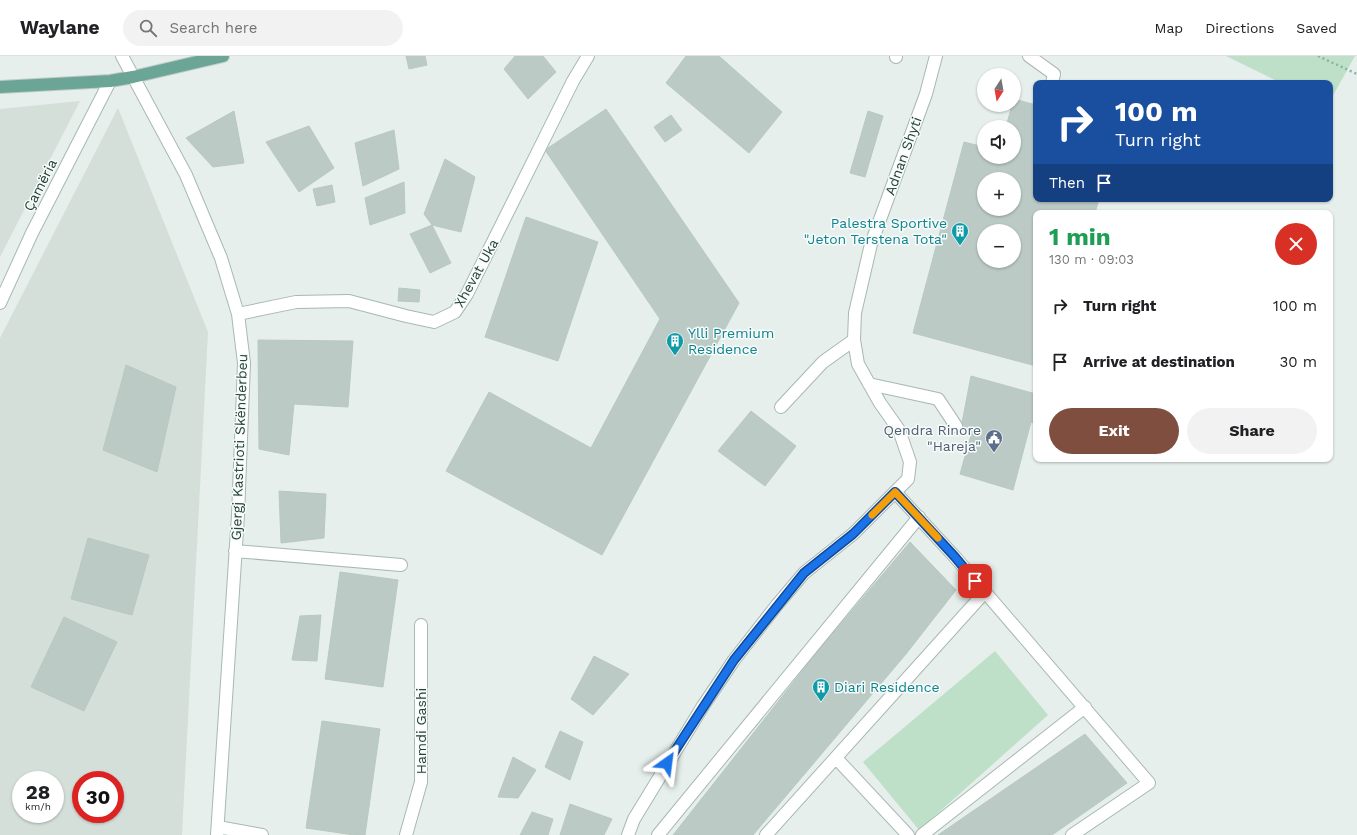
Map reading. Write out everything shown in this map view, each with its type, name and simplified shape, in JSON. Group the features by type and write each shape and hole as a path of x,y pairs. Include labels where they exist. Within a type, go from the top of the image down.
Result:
{"main road":[{"path":"0,87 110,82 223,56"}],"street":[{"name":"Gjergj Kastrioti Skënderbeu","path":"122,56 186,175 221,258 238,314 244,363 235,551 217,831"},
{"name":"Xhevat Uka","path":"238,314 296,302 349,301 434,322 455,312 467,294 570,88 588,56"},
{"name":"Adnan Shyti","path":"628,835 634,820 675,751 734,660 804,573 853,534 908,479 910,462 899,430 880,403 858,364 854,340 855,313 871,244 921,108 936,56"},
{"path":"1029,56 1054,74 1053,80"},
{"name":"Çamëria","path":"0,303 32,233 110,82"},
{"path":"781,407 823,362 854,340"},
{"path":"869,384 938,399 956,426"},
{"path":"895,492 955,557 1149,783 1072,835"},
{"path":"658,835 919,517"},
{"name":"Gjergj Kastrioti Skënderbeu","path":"235,551 401,565"},
{"path":"766,835 985,592"},
{"name":"Hamdi Gashi","path":"406,835 421,782 421,626"},
{"path":"922,835 1085,707"},
{"path":"836,758 908,835"},
{"path":"217,831 262,835"}],"path":[{"path":"1318,56 1357,74"}],"shaded area":[{"path":"80,101 0,257 0,109"},
{"path":"118,108 208,332 182,835 0,835 0,338"}],"green space":[{"path":"1226,56 1355,56 1333,96 1333,80 1275,80"},
{"path":"995,651 1048,715 919,830 863,762"}],"building":[{"path":"406,56 425,56 427,65 409,69"},
{"path":"515,56 543,56 556,72 528,99 504,69"},
{"path":"686,56 719,56 782,112 749,153 666,83"},
{"name":"Palestra Sportive \"Jeton Terstena Tota\"","path":"1021,101 1033,104 1033,202 1098,202 1096,210 1033,210 1033,365 913,333 964,142 977,145 977,164 1021,164 1021,120 1008,120 1010,112 1021,112"},
{"name":"Ylli Premium Residence","path":"606,109 739,303 602,555 446,471 489,392 591,448 660,319 545,150"},
{"path":"234,111 244,163 213,167 186,138"},
{"path":"868,111 883,116 865,177 850,173"},
{"path":"671,115 682,130 665,142 654,127"},
{"path":"309,126 334,168 299,192 266,142"},
{"path":"394,130 399,169 363,186 355,143"},
{"path":"445,159 475,177 461,232 432,225 424,214"},
{"path":"404,182 405,213 370,225 365,198"},
{"path":"332,185 335,202 317,206 313,189"},
{"path":"526,217 598,242 558,361 485,337"},
{"path":"432,225 451,263 430,273 410,234"},
{"path":"399,288 420,290 419,302 398,301"},
{"path":"258,340 353,341 348,407 294,404 289,455 259,449"},
{"path":"126,365 176,387 157,472 103,450"},
{"name":"Qendra Rinore \"Hareja\"","path":"971,376 1033,393 1033,423 1031,422 1013,490 960,474 972,432 961,428"},
{"path":"751,411 796,446 765,486 718,451"},
{"path":"279,491 326,494 324,538 281,543"},
{"path":"88,538 149,555 132,615 71,599"},
{"name":"Diari Residence","path":"910,542 956,590 906,654 753,835 673,835 818,651"},
{"path":"340,572 398,580 383,687 325,679"},
{"path":"321,615 317,661 292,660 300,616"},
{"path":"64,617 117,642 84,711 31,687"},
{"path":"594,656 629,674 593,715 571,699"},
{"path":"322,721 380,729 365,835 354,835 306,828"},
{"path":"560,731 583,742 570,780 545,767"},
{"path":"1085,734 1127,783 1052,835 938,835"},
{"path":"513,757 536,770 518,798 498,797"},
{"path":"570,804 612,819 604,835 560,835"},
{"path":"532,812 553,819 548,835 520,835"}],"slow traffic":[{"path":"872,515 895,492 938,538"}],"place":[{"name":"Palestra Sportive \"Jeton Terstena Tota\"","path":"960,246"},
{"name":"Ylli Premium Residence","path":"675,356"},
{"name":"Qendra Rinore \"Hareja\"","path":"994,453"},
{"name":"Diari Residence","path":"821,702"}],"route":[{"path":"667,763 734,660 777,605 804,573 853,534 895,492 975,581"}]}
